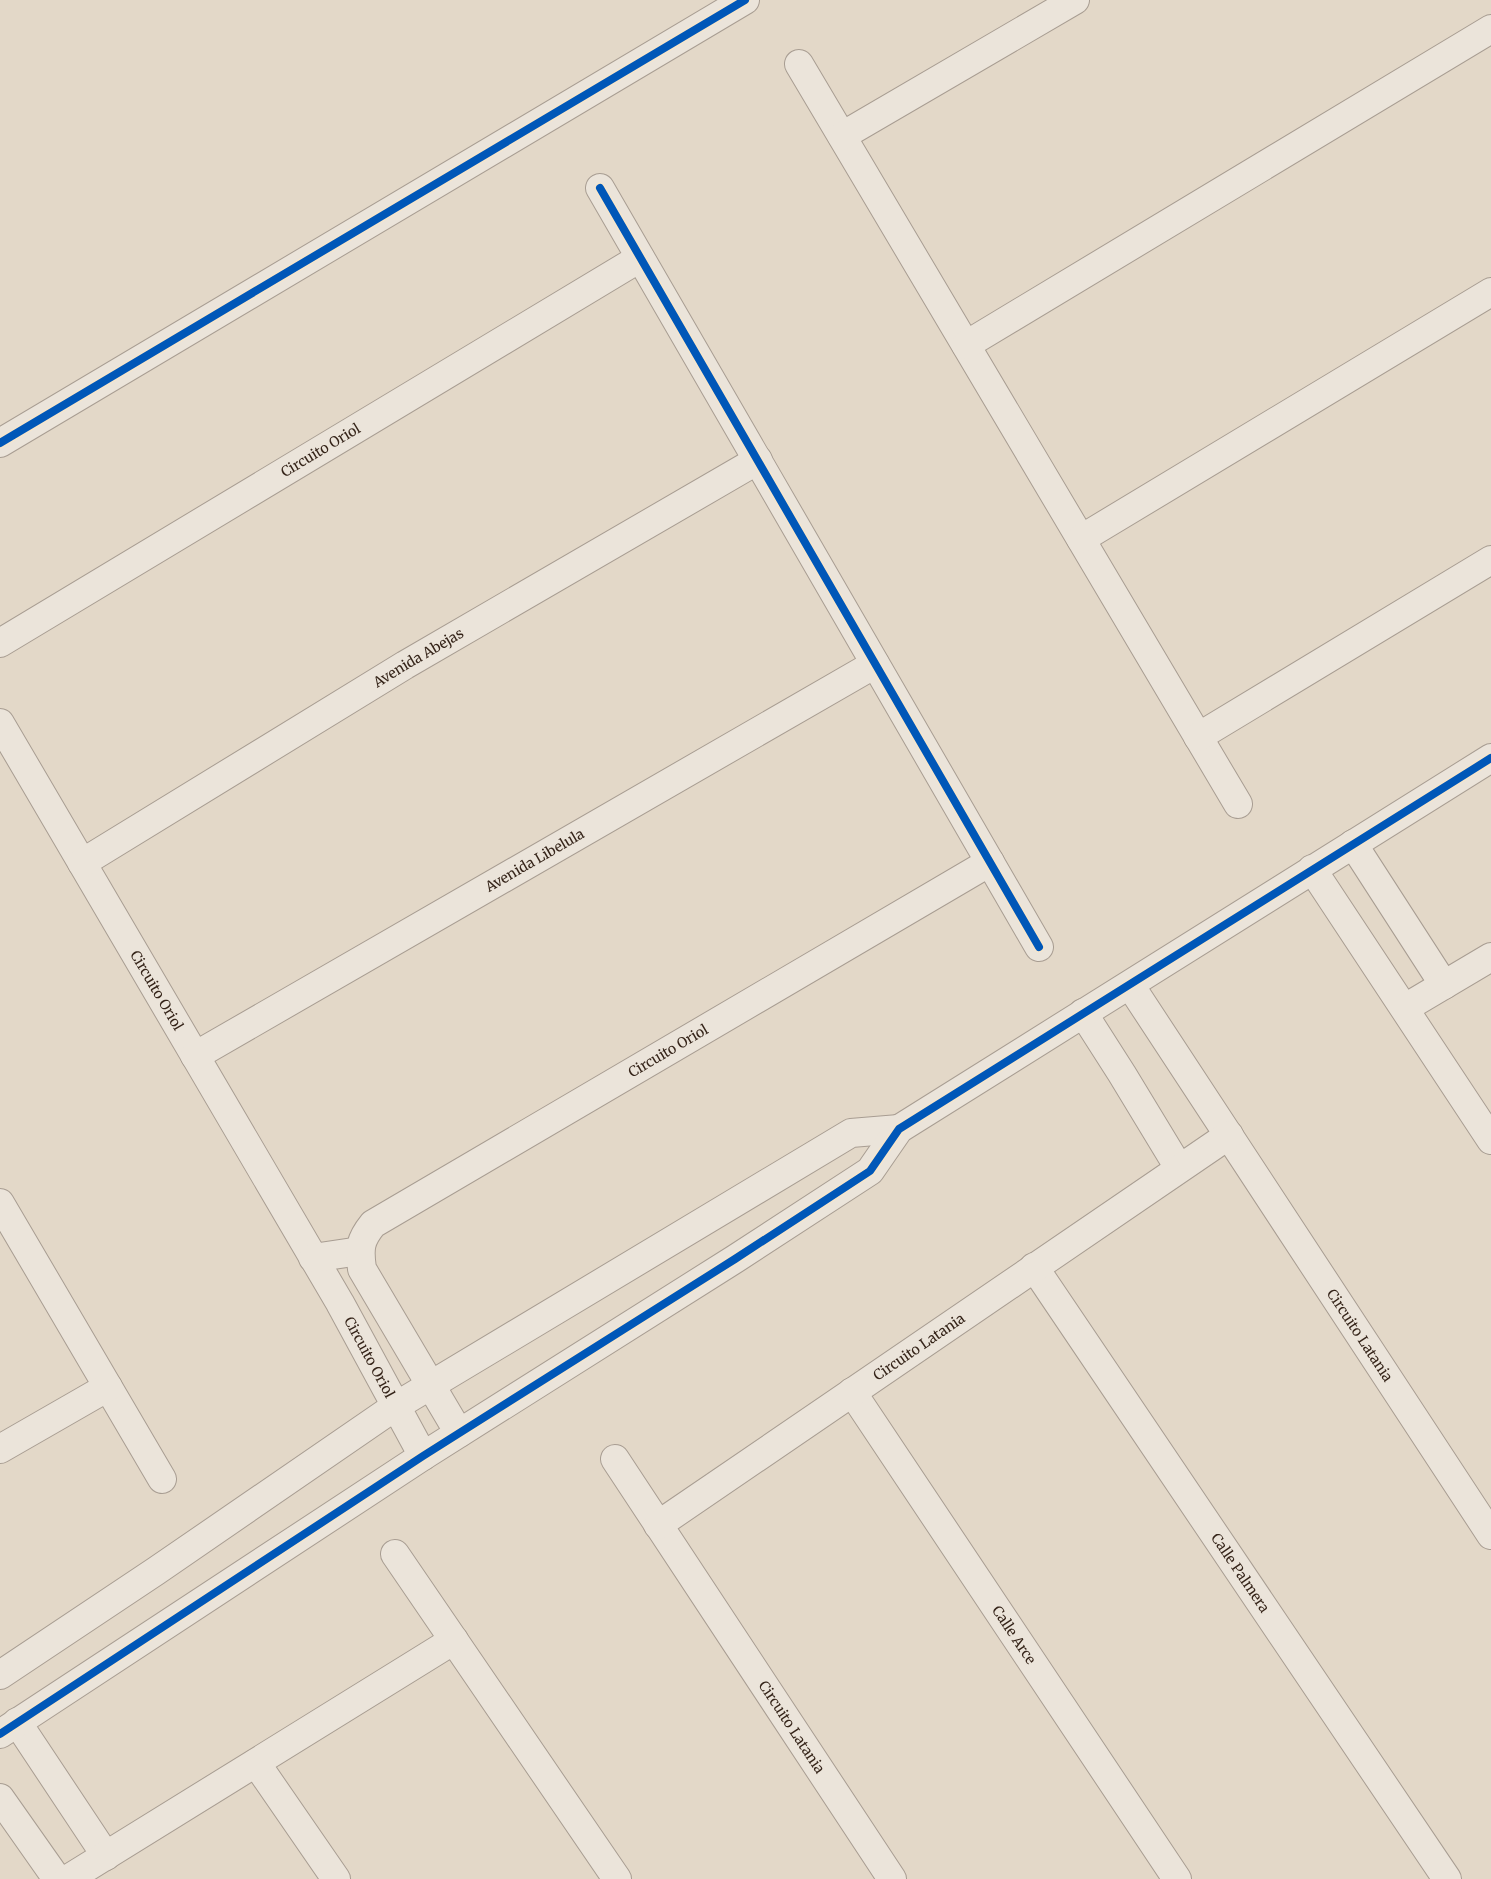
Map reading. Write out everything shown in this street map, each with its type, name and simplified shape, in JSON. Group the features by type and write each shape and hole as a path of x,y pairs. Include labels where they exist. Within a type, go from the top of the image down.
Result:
{"street":[{"path":"0,442 745,0"},
{"path":"842,136 1075,0"},
{"path":"966,345 1491,30"},
{"path":"799,64 1238,804"},
{"path":"600,188 1039,947"},
{"name":"Circuito Oriol","path":"0,643 640,258"},
{"path":"1080,539 1491,292"},
{"name":"Avenida Abejas","path":"82,863 405,665 758,460"},
{"path":"1198,737 1491,560"},
{"name":"Avenida Libelula","path":"195,1056 876,664"},
{"name":"Circuito Oriol","path":"0,723 314,1258 423,1456"},
{"path":"106,1856 9,1728 423,1456 735,1259 870,1171 899,1129 1491,758"},
{"path":"1353,844 1444,984"},
{"name":"Circuito Oriol","path":"360,1251 364,1236 374,1224 396,1210 990,862"},
{"path":"1312,869 1491,1140"},
{"path":"1405,1008 1491,957"},
{"name":"Circuito Latania","path":"1130,984 1491,1534"},
{"path":"1083,1014 1179,1168"},
{"path":"0,1675 156,1571 396,1406 430,1385 851,1133 899,1129"},
{"name":"Circuito Latania","path":"658,1525 1229,1134"},
{"path":"0,1203 162,1479"},
{"path":"314,1258 360,1251 362,1269 373,1290 459,1433"},
{"name":"Calle Palmera","path":"1034,1267 1447,1879"},
{"path":"0,1449 108,1387"},
{"name":"Calle Arce","path":"852,1392 1177,1879"},
{"name":"Circuito Latania","path":"615,1459 892,1879"},
{"path":"395,1554 617,1879"},
{"path":"68,1879 454,1640"},
{"path":"256,1762 336,1879"},
{"path":"0,1798 57,1879"}],"cycle path":[{"path":"0,443 745,0"},
{"path":"600,188 1039,947"},
{"path":"0,1734 423,1456 735,1259 870,1171 899,1129 1491,758"}]}
